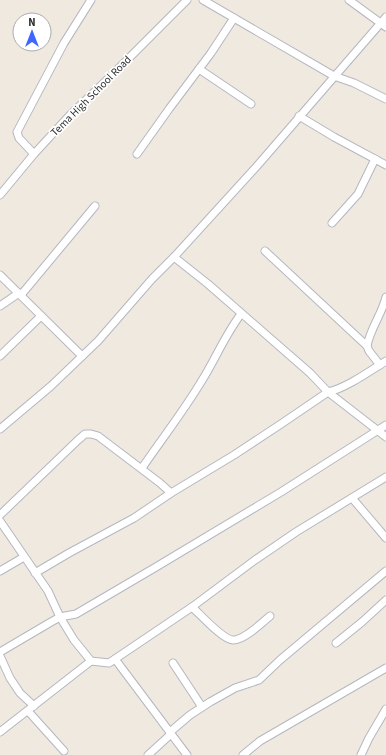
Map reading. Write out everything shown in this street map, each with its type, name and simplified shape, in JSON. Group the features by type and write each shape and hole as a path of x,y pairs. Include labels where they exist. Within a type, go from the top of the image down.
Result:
{"street":[{"path":"34,154 18,138 17,132 64,43 91,0"},
{"name":"Tema High School Road","path":"0,195 34,154 69,116 187,0"},
{"path":"203,0 334,76 354,83 386,99"},
{"path":"0,429 51,386 98,341 152,279 257,166 334,76 384,22 349,0"},
{"path":"137,154 234,18"},
{"path":"199,69 251,104"},
{"path":"299,116 386,164"},
{"path":"332,223 358,194 375,159"},
{"path":"0,306 20,294 95,206"},
{"path":"35,573 134,518 171,493 234,455 328,392 346,385 383,363 369,351 367,346 265,251"},
{"path":"174,257 208,284 310,374 328,392 386,437"},
{"path":"0,275 82,356"},
{"path":"367,346 384,306 386,297"},
{"path":"142,468 200,385 232,327 241,314"},
{"path":"0,356 41,316"},
{"path":"0,652 60,617 76,614 156,567 281,492 386,425"},
{"path":"0,515 85,434 98,436 142,468 171,493"},
{"path":"0,732 91,661 109,663 192,607 296,532 385,478"},
{"path":"352,498 386,538"},
{"path":"0,521 48,591 60,617 74,640 91,661"},
{"path":"0,571 24,557"},
{"path":"148,755 170,733 202,706 235,688 259,680 280,660 386,571"},
{"path":"336,643 386,600"},
{"path":"192,607 220,633 232,640 238,639 245,635 270,616"},
{"path":"0,656 10,678 20,693 64,751"},
{"path":"115,659 187,755"},
{"path":"173,663 202,706"},
{"path":"247,754 260,741 386,668"},
{"path":"362,755 369,738 386,709"}]}
